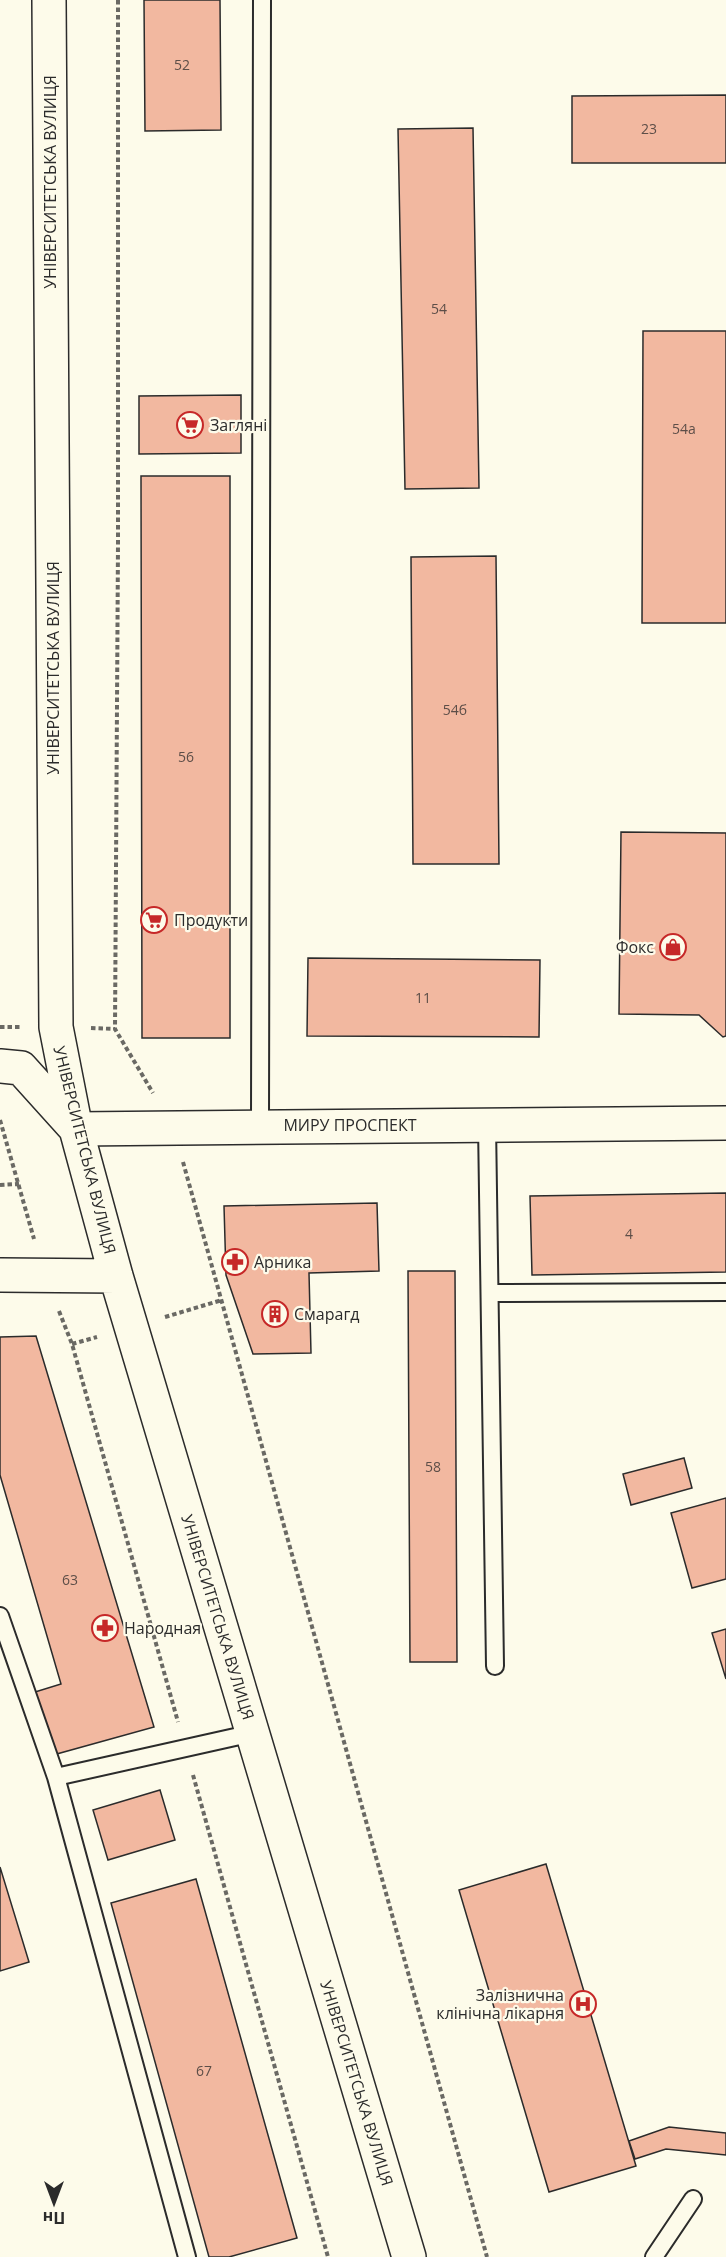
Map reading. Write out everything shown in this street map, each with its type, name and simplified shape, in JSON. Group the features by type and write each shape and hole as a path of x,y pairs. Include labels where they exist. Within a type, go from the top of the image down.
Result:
{"main road":[{"name":"УНІВЕРСИТЕТСЬКА ВУЛИЦЯ","path":"49,0 56,1027 76,1129 116,1276 409,2257"},
{"path":"0,1066 21,1068 76,1129"},
{"name":"МИРУ ПРОСПЕКТ","path":"76,1129 726,1123"},
{"path":"0,1275 116,1276"}],"lane":[{"path":"260,1126 262,0"},
{"path":"487,1124 495,1666"},
{"path":"491,1293 726,1292"},
{"path":"0,1616 56,1777 187,2257"},
{"path":"56,1777 253,1733"},
{"path":"654,2257 693,2199"}],"path":[{"path":"0,1120 45,1276 72,1344 328,2257"},
{"path":"0,1185 19,1184"}],"building":[{"path":"144,0 220,0 221,130 145,131"},
{"path":"726,95 726,163 572,163 572,96"},
{"path":"473,128 479,488 405,489 398,129"},
{"path":"643,331 726,331 726,623 642,623"},
{"name":"Загляні","path":"241,395 241,453 139,454 139,396"},
{"path":"141,476 230,476 230,1038 142,1038"},
{"path":"496,556 499,864 413,864 411,557"},
{"name":"Фокс","path":"621,832 726,833 726,1036 723,1037 699,1015 619,1014"},
{"path":"308,958 540,960 539,1037 307,1036"},
{"path":"726,1193 726,1272 532,1275 530,1196"},
{"name":"Смарагд","path":"377,1203 379,1271 309,1273 311,1353 253,1354 226,1275 224,1206"},
{"path":"408,1271 455,1271 457,1662 410,1662"},
{"path":"36,1336 154,1727 53,1755 35,1692 61,1684 0,1475 0,1337"},
{"path":"684,1458 692,1488 631,1505 623,1474"},
{"path":"726,1498 726,1579 692,1588 671,1513"},
{"path":"726,1629 726,1679 712,1633"},
{"path":"160,1790 175,1840 108,1860 93,1810"},
{"path":"546,1864 636,2166 549,2192 459,1890"},
{"path":"0,1867 29,1962 0,1971"},
{"path":"196,1879 297,2238 229,2257 209,2257 111,1903"},
{"path":"669,2127 726,2133 726,2155 666,2149 635,2159 629,2141"}],"place":[{"name":"Загляні","path":"190,425"},
{"name":"Продукти","path":"154,920"},
{"name":"Фокс","path":"673,947"},
{"name":"Арника","path":"235,1262"},
{"name":"Смарагд","path":"275,1314"},
{"name":"Народная","path":"105,1628"},
{"name":"Залізнична клінічна лікарня","path":"583,2004"}]}
